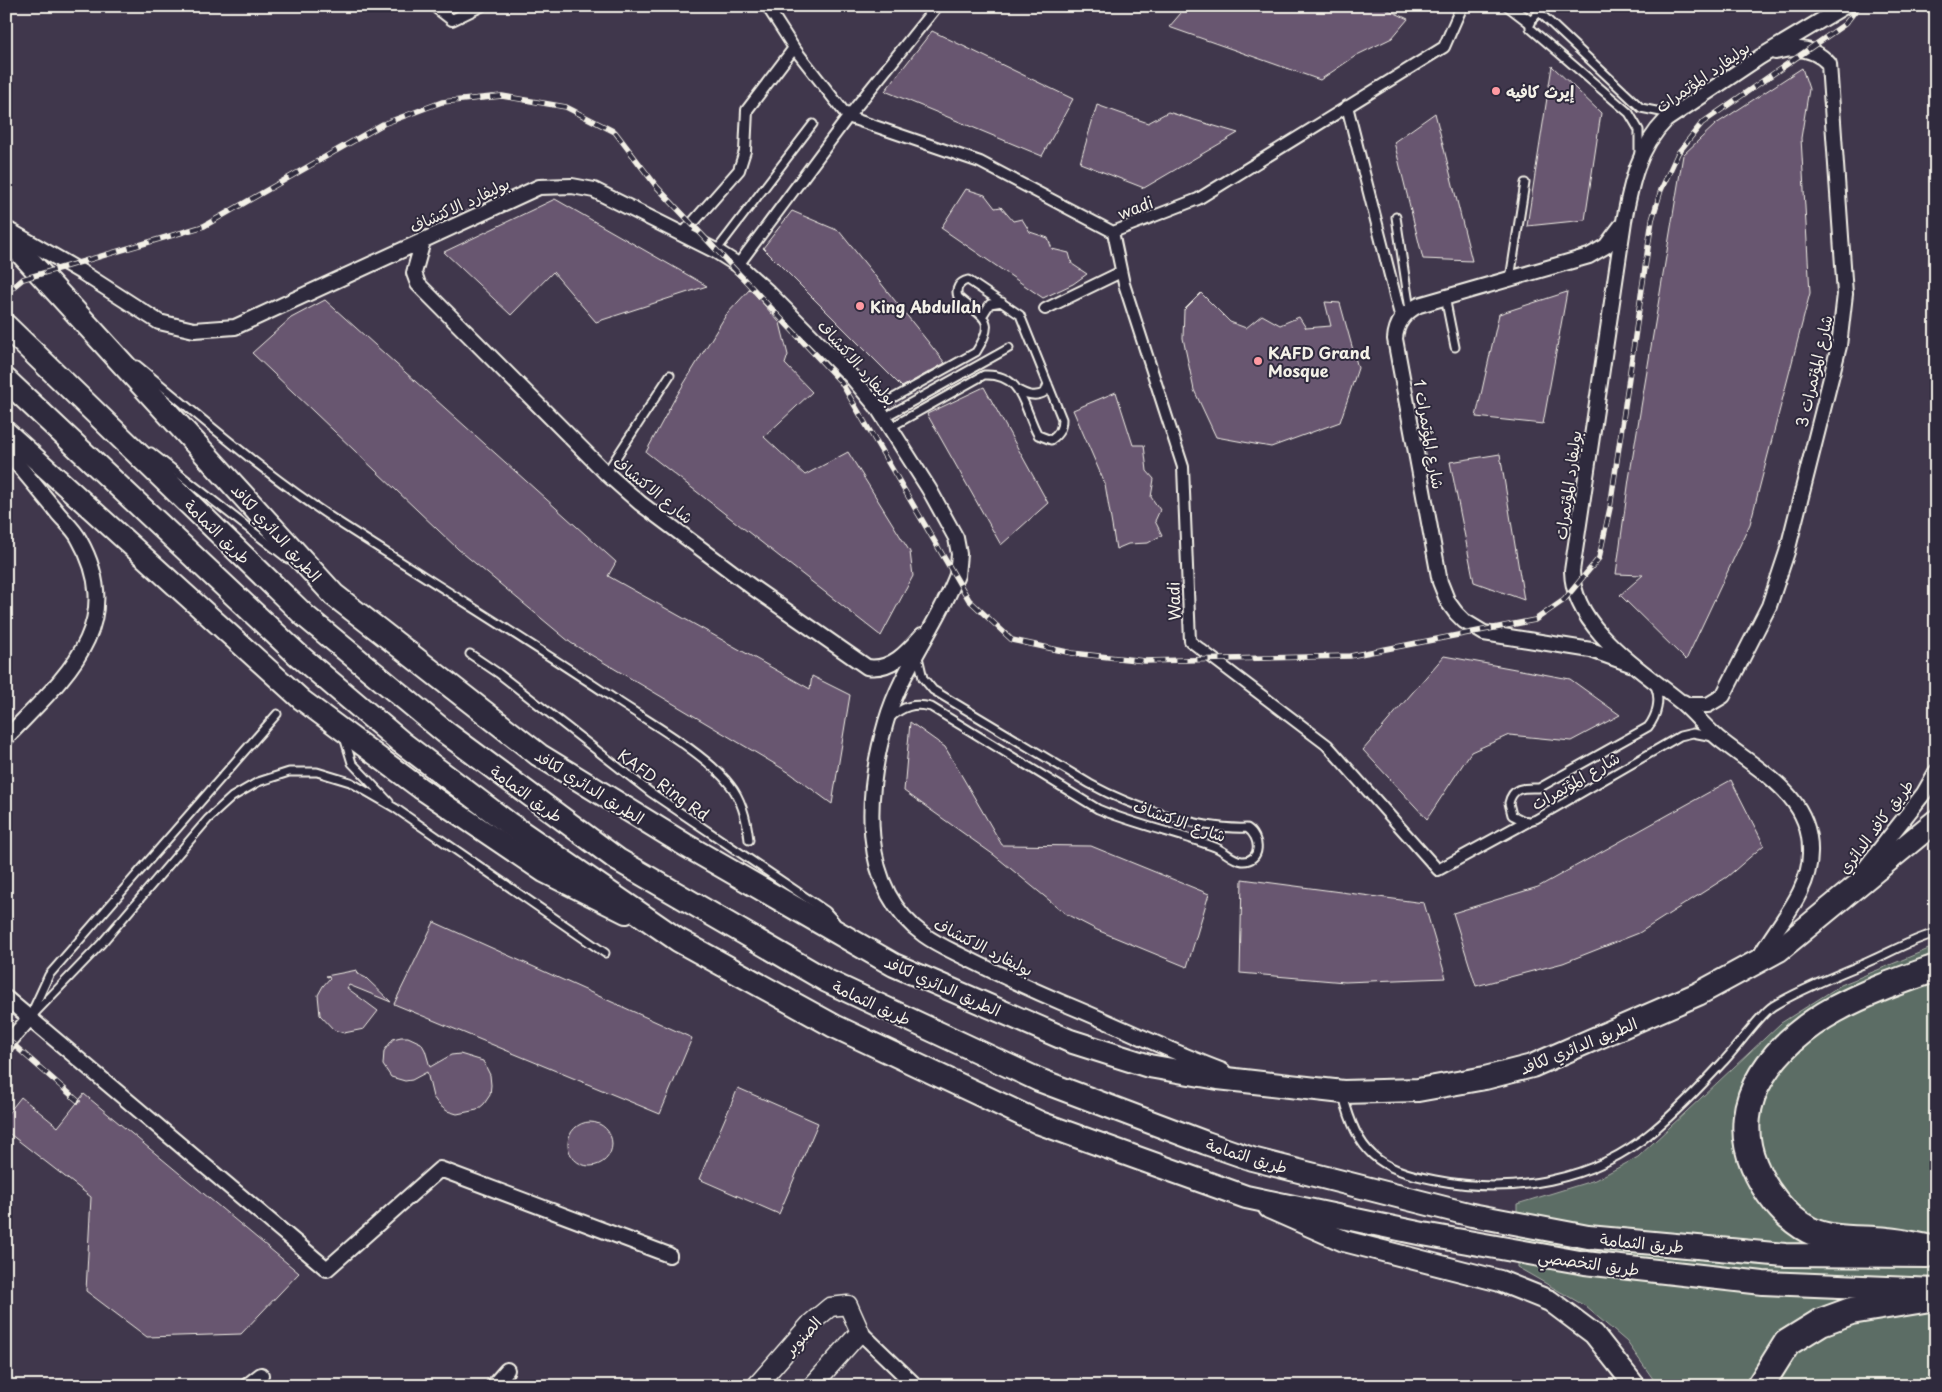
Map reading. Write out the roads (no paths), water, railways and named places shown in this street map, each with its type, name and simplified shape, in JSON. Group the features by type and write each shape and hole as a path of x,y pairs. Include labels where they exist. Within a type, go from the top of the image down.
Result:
{"highway":[{"path":"1936,968 1852,1000 1807,1025 1775,1054 1752,1092 1746,1119 1749,1154 1759,1177 1769,1194 1788,1215 1810,1230 1848,1240 1888,1241 1936,1250"},
{"path":"1760,1386 1787,1343 1821,1322 1851,1311 1936,1297"}],"main road":[{"name":"الطريق الدائري لكافد","path":"6,236 92,327 334,595 539,755 687,846 894,965 1070,1041 1149,1066 1218,1078 1342,1092 1418,1090 1485,1078 1532,1066 1698,994 1756,964 1779,950 1936,821"},
{"name":"طريق الثمامة","path":"6,326 305,616 445,732 618,860 827,981 1039,1080 1252,1159 1472,1215 1588,1237 1785,1255 1936,1256"},
{"path":"6,380 297,654 401,742 508,823 678,940"},
{"path":"6,432 302,700 420,788 544,872 678,940 834,1026 1040,1123 1246,1197 1344,1241 1500,1281 1550,1301 1594,1334 1635,1386"},
{"name":"طريق التخصصي","path":"1246,1197 1423,1234 1585,1263 1763,1283 1936,1290"}],"street":[{"path":"434,6 452,20 481,6"},
{"path":"767,6 794,48 848,117"},
{"path":"738,265 848,117 937,6"},
{"name":"wadi","path":"848,117 980,162 1113,232 1198,199 1444,47 1462,6"},
{"path":"1509,6 1530,22"},
{"name":"بوليفارد المؤتمرات","path":"1756,964 1766,944 1790,911 1808,871 1810,852 1807,828 1796,804 1783,787 1721,741 1702,720 1634,666 1586,617 1572,583 1573,561 1624,221 1631,185 1638,162 1657,129 1686,107 1760,57 1845,6"},
{"path":"682,235 739,170 745,151 747,110 794,48"},
{"name":"شارع المؤتمرات 3","path":"1678,700 1688,705 1708,705 1723,696 1768,606 1787,552 1843,327 1845,294 1844,247 1829,64 1816,52 1808,50 1785,50 1760,57"},
{"path":"1347,106 1405,315 1424,303 1510,280 1578,260 1598,252 1614,237 1624,221"},
{"name":"بوليفارد الاكتشاف","path":"6,228 84,273 145,315 159,322 194,330 235,327 539,188 556,186 594,190 716,251 738,265 768,292 851,376 884,417 945,518 958,546 957,575 899,688 886,721 874,789 872,818 873,852 880,878 892,899 908,922 924,936 1007,979 1124,1028 1167,1050 1252,1082"},
{"name":"Wadi","path":"1113,232 1122,272 1183,467 1190,641 1327,745 1438,870 1526,822"},
{"name":"شارع الاكتشاف","path":"423,241 414,273 418,284 606,473 640,503 752,587 868,667 880,668 892,663 908,650 931,625"},
{"path":"1045,309 1122,272"},
{"name":"شارع المؤتمرات 1","path":"1405,315 1396,329 1398,353 1440,582 1448,602 1464,621 1484,633 1591,650 1634,666"},
{"path":"6,450 79,538 96,580 96,615 86,645 67,673 6,738"},
{"name":"طريق كافد الدائري","path":"1841,900 1924,793 1936,772"},
{"path":"6,998 327,1269 440,1169 669,1254"},
{"path":"6,1045 29,1019"},
{"name":"الصنوبر","path":"756,1386 811,1323 830,1307 848,1305 860,1332"},
{"path":"812,1386 860,1332 916,1386"},
{"path":"493,1386 507,1370"},
{"path":"247,1386 262,1375"}],"lane":[{"path":"1638,162 1638,130 1630,113 1530,28 1530,22 1540,12 1641,108 1667,112 1686,107"},
{"path":"716,251 813,124"},
{"path":"1510,280 1525,183"},
{"path":"1396,217 1405,315"},
{"path":"968,280 1020,314 1062,419 1062,428 1058,435 1051,440 1038,435 1026,402 1018,390 1004,378 995,375 984,375 884,417 976,352 984,333 986,322 983,315 958,297 956,290 959,285 968,280"},
{"path":"1445,297 1455,347"},
{"path":"983,315 990,304 1002,302"},
{"name":"الطريق الدائري لكافد","path":"92,327 298,495 531,643 707,763 730,784 738,796 749,840"},
{"path":"884,417 1009,348"},
{"path":"606,473 670,375"},
{"path":"1018,390 1029,395 1040,395 1045,392 1048,384"},
{"path":"75,393 138,442"},
{"path":"146,448 334,595"},
{"name":"KAFD Ring Rd","path":"470,654 650,792 826,911 836,922 839,933"},
{"name":"شارع الاكتشاف","path":"886,721 906,706 920,705 930,707 1098,809 1119,818 1214,847 1242,861 1250,860 1255,854 1258,845 1257,838 1247,828 1227,829 1198,824 1113,797 1090,784 933,690 923,678 918,654"},
{"name":"شارع المؤتمرات","path":"1653,681 1658,693 1657,706 1654,720 1648,727 1539,788 1521,787 1514,791 1510,796 1509,809 1517,819 1526,822 1536,819 1680,736 1700,734 1721,741"},
{"path":"29,1019 48,975 277,714"},
{"path":"341,729 352,763 395,808"},
{"path":"29,1019 101,944 208,819 232,797 258,782 289,772 317,772 350,782 395,808 605,953"},
{"path":"1342,1092 1350,1123 1359,1141 1372,1155 1392,1168 1452,1183 1498,1188 1536,1184 1561,1178 1606,1161 1652,1132 1724,1061 1772,1007 1936,933"}],"railway":[{"path":"6,293 23,279 204,226 383,124 442,102 502,96 566,107 615,132 657,187 841,382 969,600 1012,640 1072,653 1145,661 1350,656 1535,620 1564,600 1599,558 1610,508 1652,220 1661,190 1678,153 1702,123 1845,24 1859,6"},
{"path":"6,1038 78,1101"}],"place":[{"name":"إيرث كافيه","path":"1496,91"},
{"name":"King Abdullah","path":"860,306"},
{"name":"KAFD Grand Mosque","path":"1258,361"}]}
